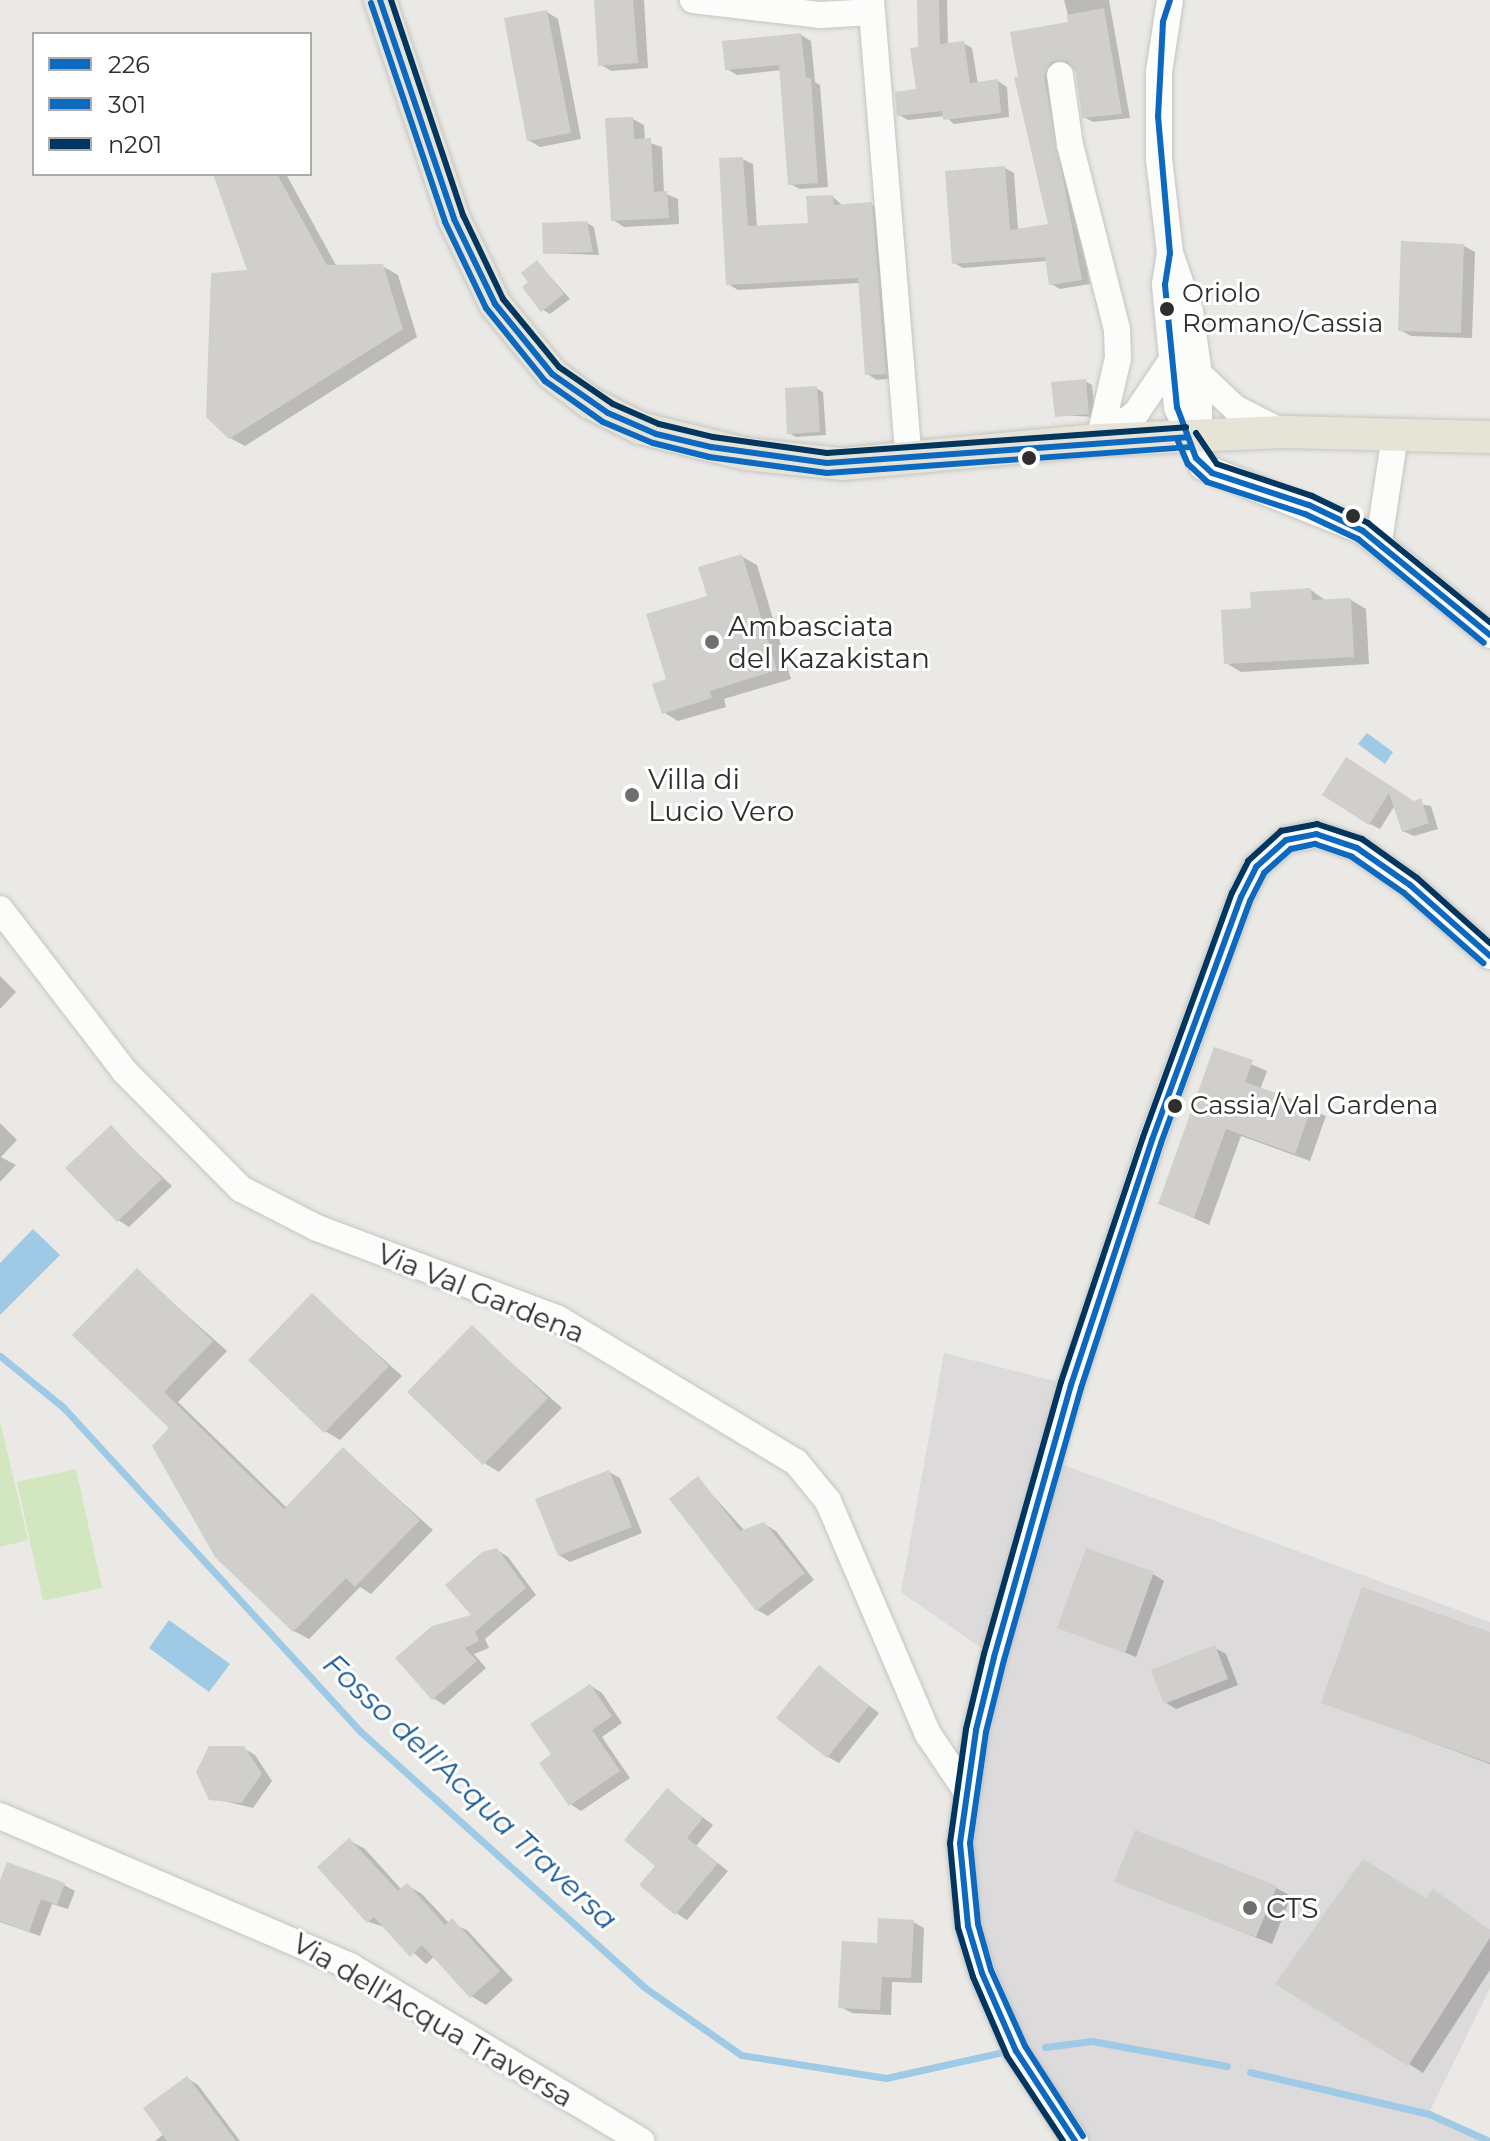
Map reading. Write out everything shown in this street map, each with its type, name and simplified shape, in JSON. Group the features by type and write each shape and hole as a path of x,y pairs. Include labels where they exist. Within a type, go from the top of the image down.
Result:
{"main road":[{"path":"380,0 463,241 503,317 552,374 626,423 692,443 810,462 909,459 1099,440 1283,432 1490,437"}],"street":[{"path":"693,0 821,15 871,6 909,459"},
{"path":"1170,0 1163,22 1158,116 1170,253 1165,285 1172,360 1187,437 1196,458 1212,473 1309,505 1379,541 1490,635"},
{"path":"1060,75 1070,145 1117,330 1118,358 1099,440"},
{"path":"1170,253 1190,311 1199,374 1199,419 1187,437"},
{"path":"1099,440 1136,413 1172,360"},
{"path":"1199,374 1235,408 1283,432"},
{"path":"1379,541 1395,435"},
{"path":"1075,2141 1016,2051 973,1949 961,1867 965,1789 994,1657 1071,1385 1152,1140 1250,876 1286,840 1305,834 1338,839 1410,885 1490,956"},
{"name":"Via Val Gardena","path":"0,909 125,1072 241,1189 304,1223 557,1318 796,1462 828,1501 928,1734 965,1789"},
{"name":"Via dell'Acqua Traversa","path":"0,1816 350,1966 641,2141"}],"shaded area":[{"path":"944,1353 1071,1385 1050,1460 1490,1622 1490,1988 1429,2113 1489,2141 1075,2141 1030,2073 964,1903 994,1657 901,1592"}],"green space":[{"path":"0,1421 28,1540 0,1547"},
{"path":"76,1469 102,1588 43,1601 17,1482"}],"water":[{"path":"1367,733 1393,752 1385,764 1358,744"},
{"path":"33,1229 60,1255 0,1315 0,1263"},
{"path":"169,1620 230,1664 209,1692 149,1648"}],"building":[{"path":"594,0 633,0 638,63 598,66"},
{"path":"917,0 939,0 940,44 964,41 970,83 998,79 1001,113 943,120 942,111 897,116 895,92 916,89 910,48 918,47"},
{"path":"1104,8 1122,114 1082,118 1076,73 1067,61 1051,62 1044,76 1082,280 1049,285 1045,257 952,264 945,171 1005,166 1010,230 1048,224 1014,77 1018,77 1010,32 1068,22 1067,15"},
{"path":"547,10 571,133 527,141 504,18"},
{"path":"801,33 806,78 811,78 818,183 788,185 779,65 725,70 722,41"},
{"path":"633,117 634,139 651,138 654,192 667,191 669,218 611,221 605,118"},
{"path":"743,157 748,226 808,223 806,196 833,195 834,205 872,202 886,374 865,375 858,278 726,285 719,158"},
{"path":"214,176 278,176 327,265 383,264 403,329 229,439 206,417 211,273 247,270"},
{"path":"587,221 593,252 543,254 542,223"},
{"path":"1401,241 1464,244 1461,333 1398,331"},
{"path":"537,260 564,294 541,312 522,287 528,282 521,273"},
{"path":"1086,379 1089,414 1055,417 1051,382"},
{"path":"817,386 820,432 787,434 785,388"},
{"name":"Ambasciata del Kazakistan","path":"742,554 777,670 710,691 712,698 662,714 652,684 666,679 646,614 707,596 698,567"},
{"path":"1311,588 1312,600 1351,598 1354,657 1224,664 1221,610 1251,608 1250,592"},
{"path":"1346,757 1414,801 1421,798 1429,823 1402,832 1389,793 1369,825 1322,795"},
{"path":"1214,1047 1253,1060 1245,1082 1312,1106 1295,1154 1226,1129 1194,1218 1158,1204"},
{"path":"111,1125 162,1179 117,1222 65,1168"},
{"path":"137,1268 213,1341 164,1392 284,1509 343,1447 420,1520 355,1587 346,1578 293,1632 215,1557 152,1446 169,1428 72,1335"},
{"path":"312,1293 389,1366 324,1433 248,1360"},
{"path":"472,1325 548,1398 483,1465 407,1392"},
{"path":"609,1470 632,1527 558,1556 535,1499"},
{"path":"698,1476 740,1531 764,1522 805,1573 756,1611 669,1499"},
{"path":"497,1548 526,1588 475,1632 479,1641 465,1648 477,1661 432,1700 395,1658 432,1626 471,1615 445,1585 482,1552"},
{"path":"1086,1548 1154,1572 1125,1653 1057,1628"},
{"path":"1362,1587 1490,1632 1490,1763 1321,1703"},
{"path":"1215,1645 1228,1679 1164,1704 1151,1670"},
{"path":"819,1665 869,1706 827,1758 776,1718"},
{"path":"590,1684 612,1716 592,1730 620,1771 569,1806 539,1763 551,1754 530,1724"},
{"path":"209,1746 244,1746 262,1774 241,1803 209,1800 196,1772"},
{"path":"667,1788 703,1818 687,1838 718,1863 675,1915 639,1885 655,1866 624,1840"},
{"path":"1135,1830 1277,1886 1256,1937 1114,1882"},
{"path":"349,1838 398,1891 407,1883 445,1925 452,1918 500,1971 470,1998 422,1945 410,1957 374,1917 367,1923 317,1867"},
{"path":"1363,1859 1426,1898 1433,1889 1490,1930 1490,1938 1408,2066 1275,1984"},
{"path":"7,1862 65,1883 57,1905 41,1899 29,1932 0,1921 0,1880"},
{"path":"878,1918 914,1920 911,1978 882,1977 880,2010 838,2008 842,1941 877,1943"},
{"path":"187,2076 236,2141 167,2141 143,2108"}],"waterway":[{"name":"Fosso dell'Acqua Traversa","path":"0,1356 63,1407 361,1732 644,1987 741,2055 886,2078 999,2053"},
{"name":"Fosso dell'Acqua Traversa","path":"1045,2047 1092,2041 1227,2066"},
{"name":"Fosso dell'Acqua Traversa","path":"1250,2072 1429,2114 1489,2141"}],"transit line":[{"name":"226","path":"380,0 454,219 495,304 552,374 608,413 656,434 711,447 827,463 1187,437"},
{"name":"n201","path":"391,0 463,215 503,299 559,367 613,404 659,424 713,437 827,453 1186,427"},
{"name":"226","path":"1170,0 1163,22 1158,116 1170,253 1165,285 1177,407 1196,458 1212,473 1309,505 1363,531 1490,635"},
{"name":"301","path":"371,3 445,222 486,308 545,381 603,422 653,443 709,457 827,473 1188,447"},
{"name":"n201","path":"1196,433 1217,464 1312,496 1368,523 1490,622"},
{"name":"301","path":"1178,441 1188,464 1207,482 1305,514 1358,539 1484,643"},
{"name":"n201","path":"1063,2141 1007,2056 973,1977 958,1928 950,1843 966,1729 984,1654 1061,1382 1143,1137 1232,893 1248,861 1281,831 1317,824 1362,839 1417,878 1490,943"},
{"name":"226","path":"1075,2141 1016,2051 982,1973 968,1926 960,1843 976,1730 994,1657 1071,1385 1152,1140 1241,897 1256,867 1286,840 1316,834 1357,848 1410,885 1490,956"},
{"name":"301","path":"1083,2136 1025,2046 991,1970 978,1924 970,1843 986,1732 1004,1660 1081,1388 1161,1143 1250,901 1264,873 1291,849 1315,844 1352,857 1404,893 1483,963"}],"place":[{"name":"Oriolo Romano/Cassia","path":"1167,309"},
{"name":"Ambasciata del Kazakistan","path":"712,642"},
{"name":"Villa di Lucio Vero","path":"632,795"},
{"name":"Cassia/Val Gardena","path":"1175,1106"},
{"name":"CTS","path":"1250,1908"}]}
